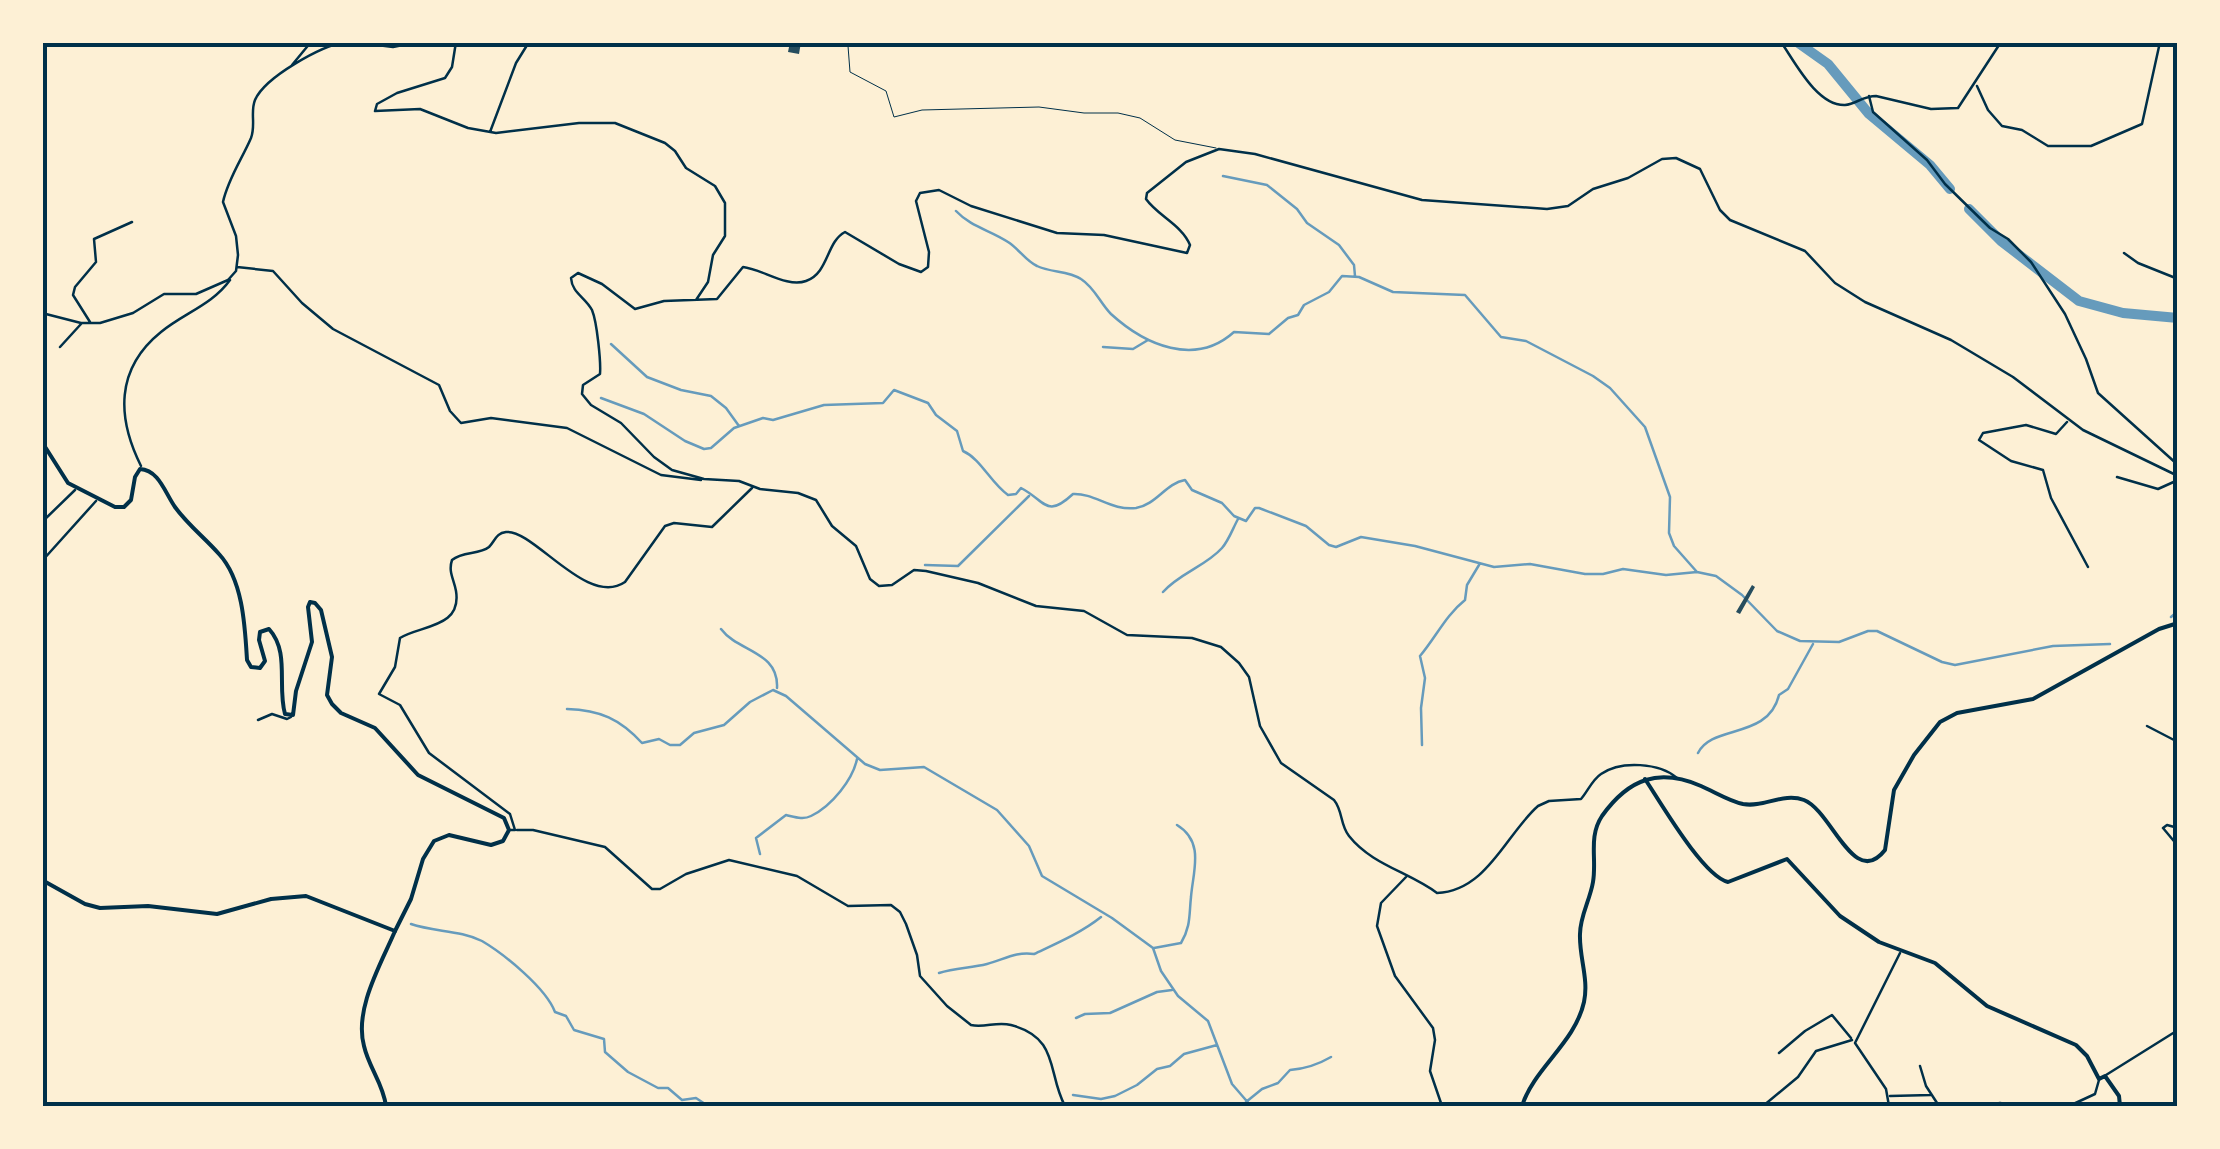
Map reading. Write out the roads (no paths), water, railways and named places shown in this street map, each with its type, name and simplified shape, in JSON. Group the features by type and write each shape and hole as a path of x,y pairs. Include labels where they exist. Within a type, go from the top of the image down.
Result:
{"street":[{"path":"288,70 311,42"},
{"path":"292,716 283,709 281,655 275,636 268,630 260,632 264,665 250,667 240,603 226,562 178,511 156,477 142,468 128,440 122,400 143,348 160,332 204,306 232,278 237,267 236,236 224,208 225,194 252,135 254,101 267,85 324,46 344,42"},
{"path":"352,42 392,47 418,42"},
{"path":"456,42 453,64 444,78 397,93 377,104 374,110 420,109 490,133 615,123 672,147 686,168 713,184 725,203 725,236 713,254 708,282 696,301"},
{"path":"490,133 516,63 529,42"},
{"path":"1781,42 1826,98 1842,105 1866,96 1949,110 1961,106 2000,42"},
{"path":"1976,84 1988,110 2003,127 2024,131 2048,146 2087,147 2144,122 2160,42"},
{"path":"2166,42 2178,48"},
{"path":"1866,96 1873,112 1919,152 1990,228 2008,239 2031,262 2064,314 2098,393 2178,465"},
{"path":"704,480 661,463 621,424 584,397 583,386 599,375 601,364 594,317 574,289 571,278 578,274 596,280 634,309 660,301 721,297 743,267 792,282 806,281 820,271 836,238 844,232 899,264 923,271 930,256 916,202 920,193 930,189 1057,233 1104,235 1186,253 1189,240 1149,204 1147,193 1178,167 1219,148 1255,154 1422,200 1547,209 1568,206 1593,189 1628,178 1658,160 1672,158 1694,164 1727,218 1805,251 1849,292 1882,312 1936,333 1986,360 2068,421 2178,478"},
{"path":"91,324 73,295 96,262 94,239 132,222"},
{"path":"2124,253 2138,263 2178,278"},
{"path":"237,267 273,272 329,326 440,385 450,411 461,423 491,418 567,428 661,475 739,481 816,500 832,526 856,546 868,577 879,586 894,584 914,570 932,572 978,583 1036,606 1091,613 1127,635 1192,638 1221,647 1249,678 1260,726 1284,767 1334,800 1344,828 1358,846 1381,863 1440,893 1467,882 1495,860 1538,806 1549,801 1581,799 1596,777 1611,768 1632,766 1663,769 1741,804 1801,799 1823,814 1851,854 1864,862 1872,861 1885,850 1890,804 1900,776 1940,722 1958,713 2033,698 2159,629 2178,623"},
{"path":"42,313 91,324 132,314 164,294 196,294 232,278"},
{"path":"60,347 81,323"},
{"path":"2068,421 2056,434 2020,426 1983,433 1979,440 2012,461 2043,470 2051,498 2088,567"},
{"path":"42,442 63,477 76,490 124,507 131,500 134,478 142,468"},
{"path":"2117,477 2154,489 2178,478"},
{"path":"512,830 508,812 429,753 400,705 379,694 395,667 400,638 444,622 453,612 457,595 450,572 452,560 462,553 487,549 500,534 510,532 526,539 564,568 602,587 616,588 625,582 664,526 674,522 712,527 754,487"},
{"path":"42,522 76,490"},
{"path":"42,561 97,499"},
{"path":"258,720 272,714 287,720 292,716 312,642 308,611 312,602 321,610 332,657 327,695 332,704 346,716 375,728 418,775 497,812 512,830"},
{"path":"2148,726 2178,745"},
{"path":"1522,1106 1583,1006 1586,978 1580,932 1593,882 1596,828 1617,798 1645,779 1677,778"},
{"path":"1645,779 1689,846 1719,880 1734,880 1786,859 1840,916 1879,942 1935,963 1987,1006 2076,1045 2119,1096 2120,1106"},
{"path":"2178,828 2164,827 2178,846"},
{"path":"386,1106 362,1035 368,998 411,900 424,854 434,841 450,835 491,845 502,841 512,830 533,830 605,847 652,889 660,889 714,862 730,860 797,876 848,906 895,906 918,955 919,974 930,988 972,1025 1010,1024 1038,1040 1053,1061 1064,1106"},
{"path":"1407,876 1381,904 1377,926 1395,976 1433,1028 1436,1040 1430,1071 1442,1106"},
{"path":"42,880 100,908 148,906 217,914 271,899 306,896 395,931"},
{"path":"1763,1106 1786,1090 1816,1051 1854,1041 1900,951"},
{"path":"1779,1053 1805,1031 1832,1016 1854,1041 1888,1096 1890,1106"},
{"path":"2069,1106 2095,1094 2102,1077 2178,1030"},
{"path":"1920,1066 1939,1106"},
{"path":"1888,1096 1931,1095"},
{"path":"1982,1106 2019,1106"}],"lane":[{"path":"848,46 850,72 886,91 893,117 922,110 1034,107 1084,113 1118,112 1140,118 1175,140 1219,148"}],"waterway":[{"path":"1797,42 1828,64 1869,114 1930,165 1950,189"},
{"path":"1223,176 1267,185 1297,209 1307,223 1339,245 1354,265 1355,276"},
{"path":"1969,209 2001,241 2079,301 2123,313 2178,318"},
{"path":"956,211 1008,242 1037,266 1081,279 1124,325 1171,348 1203,348 1234,332 1269,334 1298,315 1304,305 1329,292 1342,276 1359,277 1393,292 1465,295 1501,337 1526,341 1593,376 1610,388 1645,427 1670,497 1669,533 1674,546 1697,572"},
{"path":"1103,347 1133,349 1148,340"},
{"path":"611,344 647,377 711,396 739,426"},
{"path":"601,398 644,414 704,449 711,448 734,428 763,418 773,420 824,405 883,403 894,390 928,403 936,415 957,431 963,451 1008,495 1021,488 1051,507 1073,494 1136,508 1185,480 1192,490 1222,503 1234,516 1246,521 1259,508 1306,526 1336,547 1361,537 1415,546 1494,567 1530,564 1585,574 1623,569 1716,576 1742,595 1777,631 1800,641 1839,642 1877,631 1955,665 2053,646 2110,644"},
{"path":"925,565 958,566 1029,496"},
{"path":"1163,592 1216,554 1238,519"},
{"path":"1422,745 1425,678 1420,656 1465,600 1467,585 1479,565"},
{"path":"2171,617 2178,611"},
{"path":"721,629 765,659 776,676 777,688"},
{"path":"1698,753 1715,738 1764,719 1779,695 1788,689 1813,644"},
{"path":"567,709 609,717 642,743 659,739 680,745 694,733 724,725 750,702 773,690 786,696 865,764 880,770 924,767 997,810 1029,846 1042,876 1153,948 1161,971 1178,996 1208,1021 1232,1084 1251,1106"},
{"path":"760,854 756,838 786,815 799,818 819,812 846,783 857,759"},
{"path":"1154,948 1181,943 1188,926 1194,848 1186,832 1177,825"},
{"path":"939,973 1034,954 1101,917"},
{"path":"411,924 482,941 523,972 555,1012 566,1016 574,1030 604,1039 605,1052 628,1072 658,1088 668,1088 682,1100 696,1098 708,1106"},
{"path":"1076,1018 1110,1013 1157,992 1172,990"},
{"path":"1073,1095 1101,1099 1115,1096 1184,1054 1217,1045"},
{"path":"1246,1102 1262,1089 1278,1083 1290,1070 1331,1057"}]}
